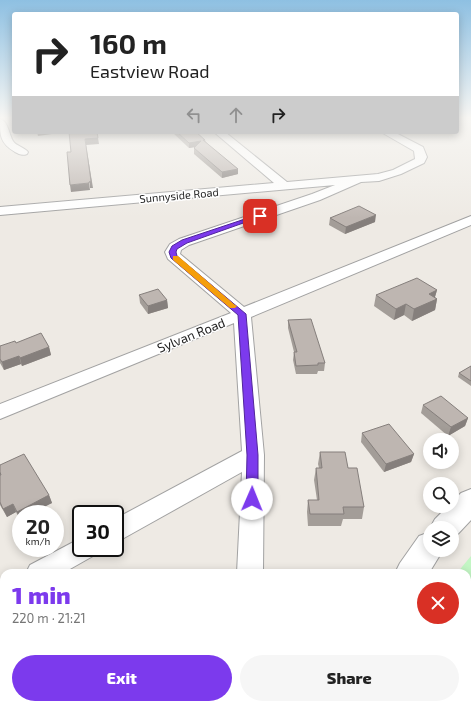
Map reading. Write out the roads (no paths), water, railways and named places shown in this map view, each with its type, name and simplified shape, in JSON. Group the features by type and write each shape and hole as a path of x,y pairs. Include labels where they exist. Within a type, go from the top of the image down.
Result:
{"street":[{"path":"242,151 284,185"},
{"name":"Sunnyside Road","path":"0,212 379,177 397,172 420,161 421,157 419,151"},
{"path":"250,569 253,455 242,314 173,256 172,252 175,247 184,242 316,197 358,179"},
{"path":"299,184 316,197"},
{"name":"Sylvan Road","path":"0,412 471,220"},
{"path":"124,526 253,455"},
{"path":"452,521 471,502"},
{"path":"46,569 72,555"},
{"path":"415,569 423,556"}]}
